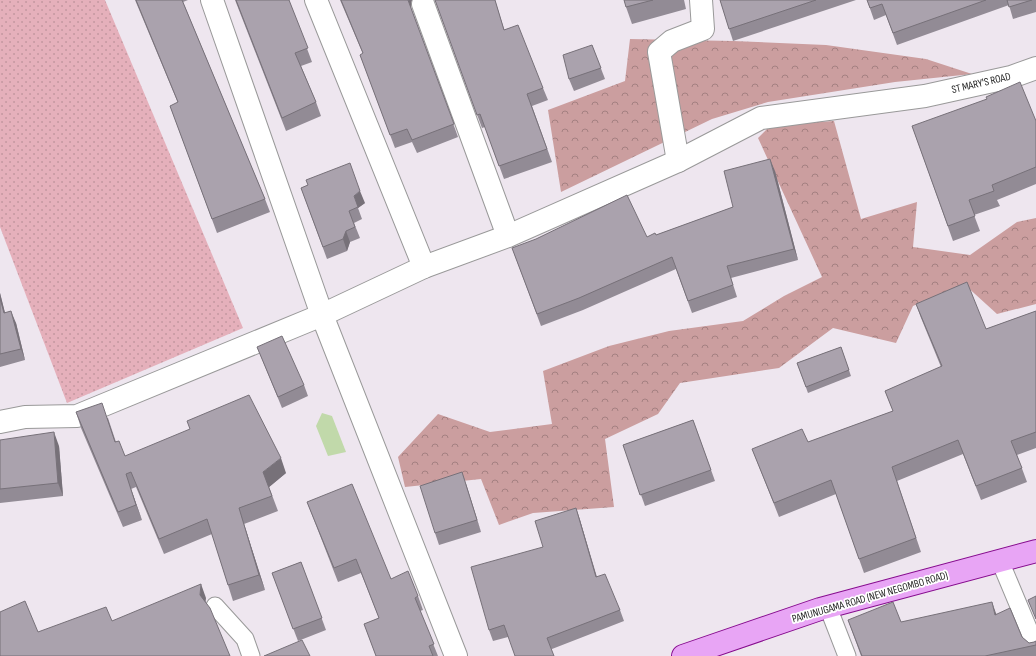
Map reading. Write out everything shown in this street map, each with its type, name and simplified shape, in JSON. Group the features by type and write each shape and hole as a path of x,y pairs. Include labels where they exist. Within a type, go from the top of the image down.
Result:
{"main road":[{"name":"PAMUNUGAMA ROAD (NEW NEGOMBO ROAD)","path":"683,656 828,607 1036,551"}],"street":[{"path":"212,0 322,315 456,656"},
{"path":"316,0 424,267"},
{"path":"678,162 659,52 672,41 703,29 701,0"},
{"path":"423,4 508,236"},
{"name":"ST MARY'S ROAD","path":"0,422 25,417 77,416 322,315 424,267 508,236 678,162 761,118 925,96 1011,77 1036,68"}],"lane":[{"path":"1000,561 1036,647"},
{"path":"215,606 245,639 251,656"},
{"path":"828,607 847,656"}],"shaded area":[{"path":"0,0 105,0 243,328 67,403 0,227"},
{"path":"322,413 332,416 346,452 328,456 316,426"}],"green space":[{"path":"630,39 826,45 926,59 972,74 895,82 768,102 712,119 561,192 548,110 625,81"},
{"path":"834,121 861,219 917,202 913,247 970,255 1017,222 1036,218 1036,304 997,314 964,284 913,306 896,343 833,328 779,368 680,383 658,414 605,439 614,507 533,513 499,525 481,479 405,487 398,457 438,414 490,432 552,424 543,371 609,346 669,331 743,321 784,296 822,277 758,138 771,125"}],"building":[{"path":"136,0 182,0 265,199 212,219 170,106 178,102"},
{"path":"236,0 289,0 308,48 295,53 316,102 282,118"},
{"path":"341,0 408,0 454,124 412,140 407,129 390,135 360,55 363,53"},
{"path":"435,0 495,0 504,30 518,25 543,88 527,94 547,149 499,166 480,114 477,115"},
{"path":"624,0 653,0 626,7"},
{"path":"720,0 816,0 729,29"},
{"path":"867,0 986,0 893,33 882,4 870,8"},
{"path":"1007,0 1032,0 1009,7"},
{"path":"592,45 601,68 569,79 563,55"},
{"path":"1020,82 1036,121 1036,167 992,185 994,191 969,200 975,216 948,226 912,126 987,99 986,97"},
{"path":"770,159 794,249 727,266 733,285 688,301 672,257 579,298 537,314 512,248 536,239 627,195 647,237 655,233 656,235 733,207 724,171"},
{"path":"350,163 360,191 354,196 358,207 349,211 355,227 346,231 343,239 323,247 301,188 308,185 306,180"},
{"path":"967,282 986,329 1036,311 1036,432 1011,441 1022,468 976,486 958,440 892,467 916,538 859,559 831,480 774,503 752,449 802,429 808,442 893,411 885,391 942,366 916,304"},
{"path":"0,298 4,313 11,311 21,349 0,354"},
{"path":"282,336 304,385 278,397 257,347"},
{"path":"841,347 849,370 806,387 797,363"},
{"path":"249,395 281,458 263,472 272,496 239,508 259,575 228,585 207,519 159,539 131,472 126,474 136,505 118,512 76,412 102,403 115,442 119,441 125,456 190,429 187,421"},
{"path":"693,420 711,470 640,495 623,445"},
{"path":"54,432 58,483 0,489 0,440"},
{"path":"462,472 477,520 435,533 420,486"},
{"path":"352,484 391,579 408,571 418,596 415,598 434,644 429,646 433,656 376,656 364,624 379,618 356,559 334,568 307,502"},
{"path":"576,508 596,577 605,574 620,610 547,638 554,656 515,656 504,625 489,630 471,567 543,547 535,521"},
{"path":"301,562 322,618 293,629 272,573"},
{"path":"201,584 200,595 210,608 230,656 0,656 0,612 25,601 38,632 106,607 112,621"},
{"path":"1036,596 1036,619 1028,600"},
{"path":"893,602 901,622 992,602 995,615 1010,608 1022,637 1029,643 1036,641 1036,645 985,656 862,656 848,620"},
{"path":"302,640 310,656 264,656"}]}
